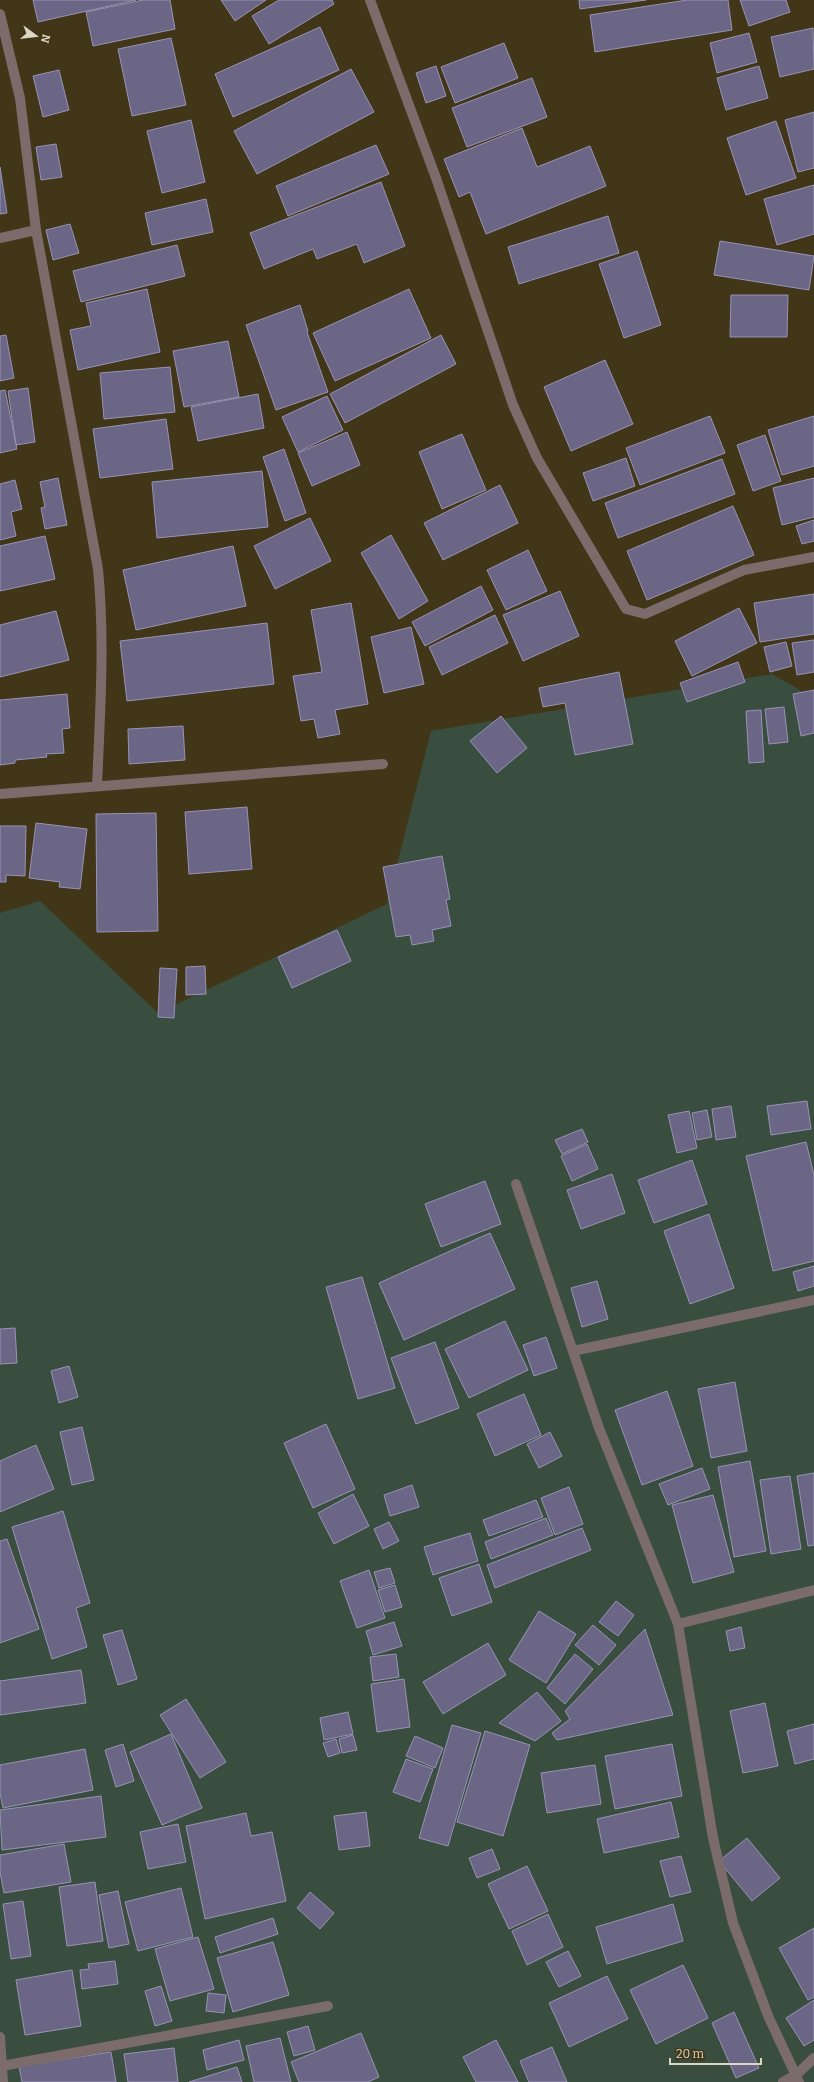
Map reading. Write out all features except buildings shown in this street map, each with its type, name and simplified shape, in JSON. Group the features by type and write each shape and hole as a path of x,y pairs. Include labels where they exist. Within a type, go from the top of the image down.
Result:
{"street":[{"path":"370,0 436,178 513,405 537,458 626,609 645,614 744,570 814,557"},
{"path":"0,14 20,98 36,230 98,569 102,611 102,650 97,786"},
{"path":"0,238 36,230"},
{"path":"0,794 383,764"},
{"path":"516,1184 598,1428 678,1624 713,1838 733,1923 768,2018 798,2078"},
{"path":"573,1351 814,1300"},
{"path":"678,1624 814,1590"},
{"path":"2,2066 328,2006"},
{"path":"0,2037 3,2082"},
{"path":"783,2082 798,2078 814,2058"}],"green space":[{"path":"772,674 814,698 814,2082 0,2082 0,913 40,901 158,1013 387,904 431,731"}]}
